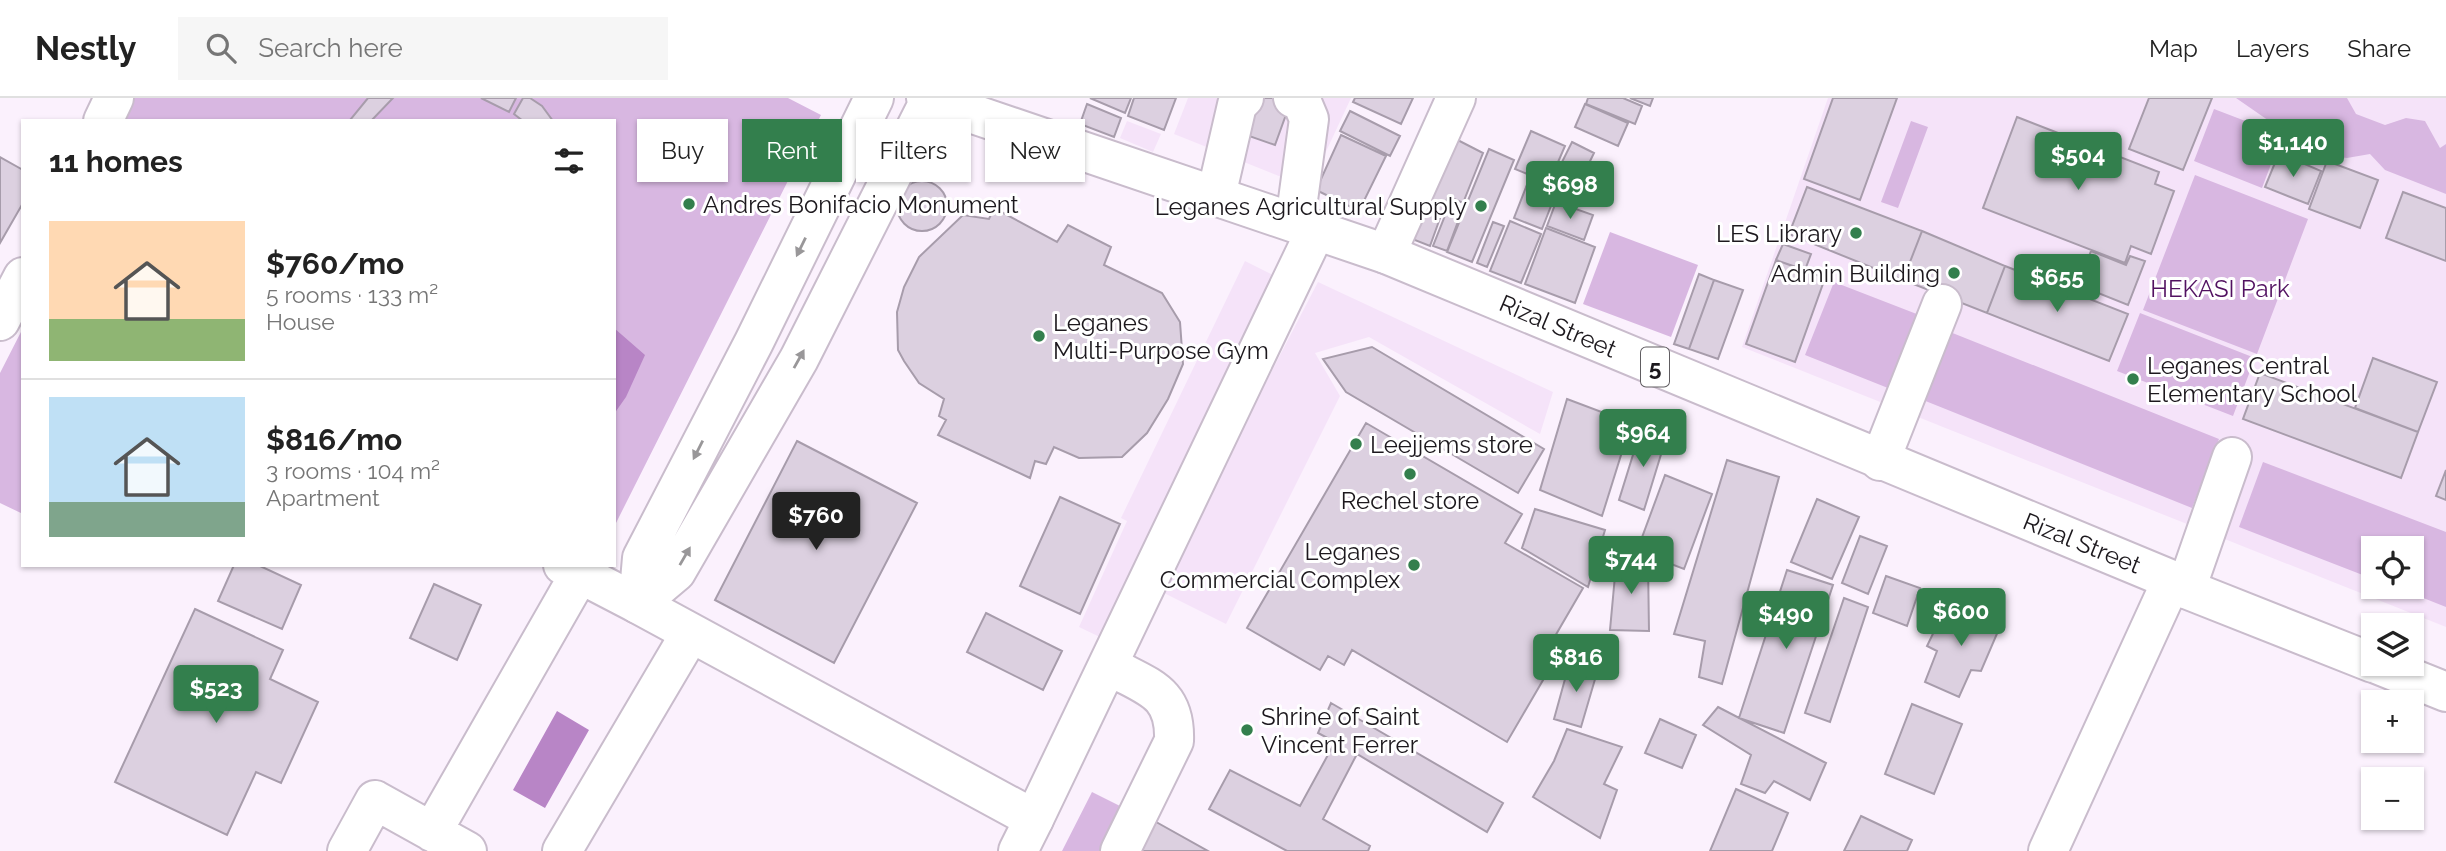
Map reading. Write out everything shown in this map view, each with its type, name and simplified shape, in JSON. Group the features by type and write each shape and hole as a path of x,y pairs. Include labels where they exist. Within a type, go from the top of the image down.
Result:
{"main road":[{"path":"104,119 114,98"},
{"path":"638,604 642,558 754,342 874,98"},
{"path":"1216,196 1237,104 1244,98"},
{"path":"432,832 571,570 690,634 1026,835 1108,665 1306,226 1309,119 1301,100 1293,98"},
{"path":"1386,254 1456,98"},
{"path":"638,604 676,572 799,359 929,99"},
{"name":"Rizal Street","path":"929,99 1386,254 1880,461 2361,658"},
{"path":"0,321 21,281"},
{"path":"1880,461 1942,304"},
{"path":"2048,851 2179,584 2232,457"},
{"path":"562,851 690,634"},
{"path":"1108,665 1165,698 1175,720 1174,741 1120,851"},
{"name":"Rizal Street","path":"2406,676 2446,692"},
{"path":"347,851 375,800 467,851"}],"shaded area":[{"path":"1188,98 1351,98 1309,188 1174,134"},
{"name":"Leganes Central Elementary School","path":"1828,98 2446,98 2446,627 2424,618 2424,613 2411,613 2376,599 2424,599 2424,536 2361,536 2361,593 1742,347"},
{"path":"1127,121 1161,134 1153,152 1120,138"},
{"path":"1245,261 1275,276 1104,639 1079,627 1127,521 1121,518"},
{"path":"1318,282 1553,392 1540,434 1369,337 1315,353 1340,396 1226,624 1158,590"},
{"path":"616,330 645,355 626,397 616,411"},
{"path":"557,711 589,730 545,808 513,790"}],"green space":[{"path":"128,98 788,98 821,115 819,119 742,119 742,182 787,182 616,523 616,119 118,119"},
{"path":"2236,98 2347,98 2356,114 2385,125 2406,118 2425,121 2440,148 2446,144 2446,194 2385,170 2370,154 2347,158 2290,151 2288,134"},
{"path":"2214,109 2282,135 2262,188 2194,161"},
{"path":"1911,121 1928,127 1898,208 1881,202"},
{"name":"HEKASI Park","path":"2195,175 2308,219 2257,354 2143,310"},
{"path":"1610,232 1698,265 1671,337 1583,304"},
{"path":"1834,282 1927,318 1898,392 1805,355"},
{"path":"2140,313 2255,358 2233,416 2117,371"},
{"path":"21,332 21,513 0,503 0,373"},
{"path":"1950,332 2219,439 2192,508 1923,400"},
{"path":"2263,462 2446,532 2446,607 2424,598 2424,536 2361,536 2361,574 2239,527"},
{"path":"1092,792 1126,809 1105,851 1062,851"}],"building":[{"path":"368,98 393,98 373,119 351,119"},
{"path":"481,98 516,98 509,112"},
{"path":"523,98 530,98 542,106 552,119 520,119 514,114"},
{"path":"1090,98 1131,98 1125,113"},
{"path":"1134,98 1176,98 1164,130 1128,116"},
{"path":"1240,98 1292,98 1275,145 1229,129"},
{"path":"1355,98 1413,98 1401,124 1353,102"},
{"path":"1588,98 1623,98 1642,106 1635,124 1586,104"},
{"path":"1630,98 1653,98 1650,106"},
{"path":"1833,98 1897,98 1860,200 1804,179"},
{"path":"2149,98 2212,98 2183,170 2129,149"},
{"path":"1087,104 1121,118 1114,137 1085,126 1085,119 1082,119"},
{"path":"1585,104 1628,123 1618,146 1575,127"},
{"path":"1350,111 1400,136 1390,156 1340,131"},
{"path":"2017,117 2159,172 2155,184 2174,191 2151,254 2131,246 2125,263 1983,208"},
{"path":"1531,131 1565,146 1549,183 1515,169"},
{"path":"1444,133 1483,153 1463,203 1448,196 1430,246 1402,235"},
{"path":"1341,135 1386,156 1359,211 1316,190"},
{"path":"1572,142 1594,153 1576,190 1554,178"},
{"name":"Leganes Agricultural Supply","path":"1489,149 1514,160 1472,262 1447,252"},
{"path":"2279,153 2321,171 2308,204 2265,187"},
{"path":"0,157 21,169 21,206 0,243"},
{"path":"2327,161 2378,180 2360,228 2309,209"},
{"path":"1528,182 1556,193 1542,229 1514,218"},
{"path":"913,183 931,183 940,188 945,197 945,215 940,224 931,229 913,229 904,224 899,215 899,197 904,188"},
{"name":"LES Library","path":"1807,187 1922,231 1903,280 1789,234"},
{"path":"2403,192 2446,208 2446,261 2386,238"},
{"path":"1556,202 1593,215 1584,240 1547,226"},
{"path":"1450,203 1463,208 1447,251 1433,246"},
{"name":"Leganes Multi-Purpose Gym","path":"994,208 1057,242 1068,225 1111,247 1104,265 1162,293 1180,322 1183,364 1168,399 1147,433 1122,457 1079,458 1054,447 1046,464 1035,461 1030,478 938,435 946,420 939,416 944,399 919,383 898,350 897,312 904,287 919,257 963,215 989,219"},
{"path":"1510,221 1541,234 1521,283 1490,271"},
{"path":"1493,222 1504,226 1487,267 1477,263"},
{"path":"1546,228 1595,247 1575,303 1525,284"},
{"name":"Admin Building","path":"1922,231 2005,266 1987,313 1903,280"},
{"path":"1783,244 1811,254 1805,270 1776,260"},
{"path":"2091,251 2126,265 2130,256 2145,261 2128,305 2078,285"},
{"path":"1776,260 1825,278 1795,362 1746,344"},
{"path":"2005,266 2128,314 2109,361 1987,313"},
{"path":"1699,274 1714,280 1689,349 1674,344"},
{"path":"1714,280 1743,290 1718,359 1689,349"},
{"path":"1372,347 1544,449 1518,493 1346,392 1323,359"},
{"path":"2373,358 2437,382 2418,432 2355,408"},
{"path":"2260,373 2418,432 2401,478 2243,419"},
{"path":"1567,399 1631,423 1602,516 1540,490"},
{"name":"Leganes Commercial Complex","path":"1366,423 1522,514 1505,543 1583,588 1554,638 1564,644 1507,742 1352,650 1344,665 1328,656 1320,670 1247,628"},
{"path":"1641,429 1666,438 1644,510 1619,500"},
{"path":"797,441 917,503 834,663 715,600"},
{"path":"1727,460 1779,477 1722,684 1699,677 1705,641 1674,634"},
{"path":"2446,470 2446,500 2436,496"},
{"path":"1665,475 1712,494 1684,569 1637,551"},
{"path":"1060,497 1120,524 1080,614 1020,586"},
{"path":"1817,499 1859,517 1832,579 1791,562"},
{"path":"1535,509 1605,530 1588,587 1522,548"},
{"path":"1860,536 1887,546 1868,594 1842,583"},
{"path":"1617,554 1648,563 1649,631 1610,630"},
{"path":"233,567 262,567 301,585 282,629 218,601"},
{"path":"1787,570 1833,585 1784,733 1739,718"},
{"path":"1886,576 1920,588 1907,626 1873,613"},
{"path":"434,584 481,605 457,660 410,638"},
{"path":"1844,598 1868,607 1830,722 1805,713"},
{"path":"1965,605 2002,622 1981,671 1971,670 1959,697 1925,682 1937,651 1927,646 1944,611 1957,616"},
{"path":"195,609 283,650 270,679 318,702 281,783 256,772 227,835 115,782"},
{"path":"986,613 1062,651 1043,690 967,652"},
{"path":"1570,661 1598,669 1581,727 1554,719"},
{"path":"1331,703 1503,803 1487,832 1357,754 1323,819 1370,846 1368,851 1287,851 1209,809 1230,770 1300,806 1335,742 1318,733"},
{"path":"1912,704 1962,724 1934,794 1885,774"},
{"path":"1718,707 1826,763 1810,800 1774,781 1765,793 1741,784 1751,755 1703,725"},
{"path":"1660,719 1696,735 1682,768 1645,753"},
{"path":"1567,729 1622,747 1604,784 1617,790 1600,838 1533,797 1554,761"},
{"path":"1736,789 1788,813 1772,851 1710,851"},
{"path":"1861,816 1912,840 1907,851 1844,851"},
{"path":"1149,818 1208,851 1131,851"}],"place":[{"name":"Andres Bonifacio Monument","path":"689,204"},
{"name":"Leganes Agricultural Supply","path":"1481,206"},
{"name":"LES Library","path":"1856,233"},
{"name":"Admin Building","path":"1954,273"},
{"name":"Leganes Multi-Purpose Gym","path":"1039,336"},
{"name":"Leganes Central Elementary School","path":"2133,379"},
{"name":"Leejjems store","path":"1356,444"},
{"name":"Rechel store","path":"1410,474"},
{"name":"Leganes Commercial Complex","path":"1414,565"},
{"name":"Shrine of Saint Vincent Ferrer","path":"1247,730"}]}
